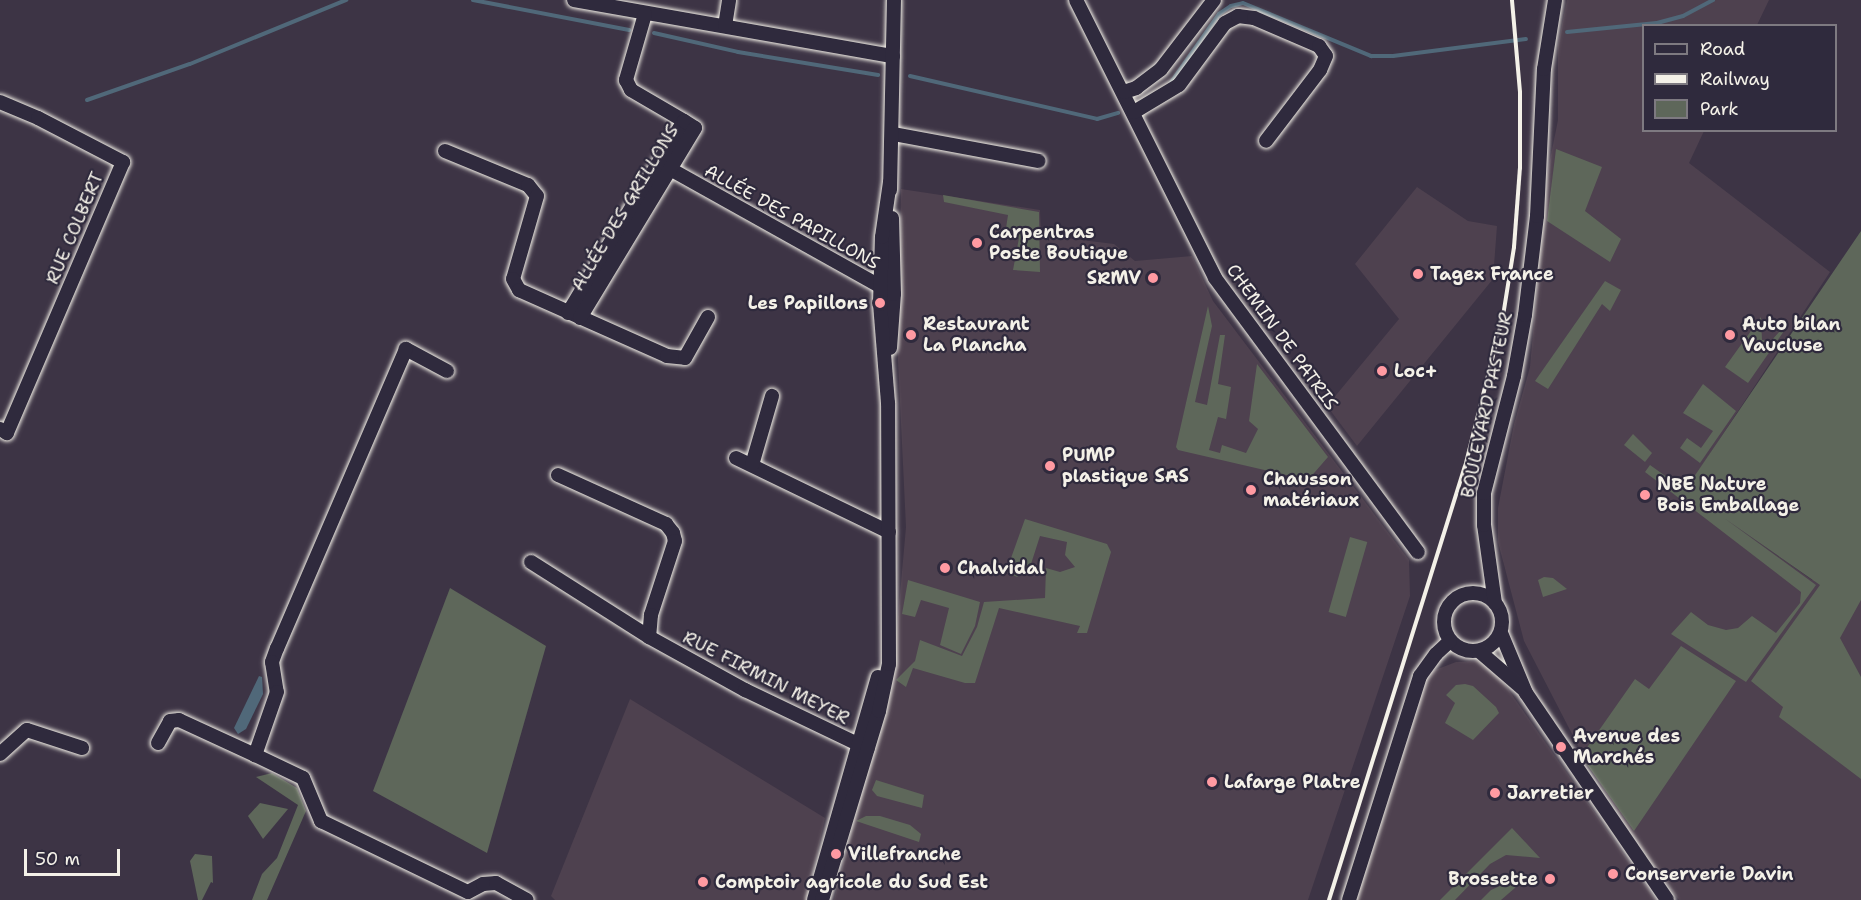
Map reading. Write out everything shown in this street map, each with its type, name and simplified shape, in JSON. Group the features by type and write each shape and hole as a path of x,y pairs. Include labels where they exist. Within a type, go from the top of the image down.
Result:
{"street":[{"path":"574,0 893,56"},
{"path":"725,26 729,0"},
{"path":"887,368 881,323 881,287 882,237 890,182 893,134 894,0"},
{"name":"CHEMIN DE PATRIS","path":"1076,0 1215,278 1418,552"},
{"path":"1124,92 1136,88 1161,69 1214,0"},
{"name":"BOULEVARD PASTEUR","path":"1496,603 1484,525 1484,493 1514,376 1525,315 1537,216 1544,69 1555,0"},
{"name":"ALLÉE DES GRILLONS","path":"574,315 672,170 695,128 631,90 626,80 645,14"},
{"path":"1134,112 1179,85 1226,23 1238,16 1254,18 1319,46 1326,56 1320,70 1266,141"},
{"name":"RUE COLBERT","path":"0,102 38,118 123,162 4,431"},
{"name":"ALLÉE DES GRILLONS","path":"574,315 684,121"},
{"path":"893,134 1039,161"},
{"path":"445,151 528,185 537,196 513,279 519,290 667,356 686,358 708,317"},
{"name":"ALLÉE DES PAPILLONS","path":"672,170 894,294"},
{"path":"814,900 889,664 887,368 894,294 890,182"},
{"path":"255,755 277,692 272,662 329,530 348,478 406,349 447,371"},
{"path":"752,465 772,396"},
{"path":"736,458 889,532"},
{"path":"558,475 666,524 673,533 675,541 651,615 649,637"},
{"name":"RUE FIRMIN MEYER","path":"531,562 649,637 745,690 863,747"},
{"path":"1473,593 1489,567"},
{"path":"1501,633 1496,641 1479,651 1463,650 1450,641 1444,626 1446,609 1457,597 1473,593 1489,597 1496,603 1502,617 1501,633 1526,693 1667,900"},
{"path":"1349,900 1420,676 1436,654 1450,641"},
{"path":"1479,651 1526,693"},
{"path":"158,743 170,721 179,720 303,778 321,821 468,892 483,884 496,883 527,900"},
{"path":"0,754 27,730 82,748"},
{"path":"822,900 863,747"}],"shaded area":[{"path":"1567,0 1769,0 1757,24 1642,24 1642,132 1704,132 1689,163 1830,272 1686,490 1812,580 1861,518 1861,900 1679,900 1633,837 1587,763 1524,641 1498,542 1498,508 1514,424 1530,367 1547,175 1558,120 1558,45"},
{"path":"1417,187 1468,221 1497,226 1493,279 1357,446 1327,406 1399,319 1355,264"},
{"path":"901,189 1040,210 1041,235 1114,244 1135,261 1192,256 1213,301 1409,560 1410,596 1308,900 834,900 888,683 897,628 906,527 898,360"},
{"path":"1481,661 1498,675 1656,900 1353,900 1421,685 1430,672 1456,662"},
{"path":"630,699 825,818 807,900 555,900 551,896"}],"green space":[{"path":"1556,149 1602,167 1585,211 1621,239 1610,262 1547,221"},
{"path":"943,195 1039,212 1040,272 1013,270 1019,238 1005,235 1008,215 944,202"},
{"path":"1861,231 1861,600 1840,638 1861,677 1861,779 1779,717 1783,707 1751,681 1820,585 1724,518 1816,585 1746,682 1671,634 1691,612 1708,625 1726,630 1738,628 1752,616 1776,633 1800,603 1801,592 1645,472 1650,465 1685,490"},
{"path":"1605,281 1621,290 1610,311 1602,304 1548,389 1535,381"},
{"path":"1208,306 1212,326 1195,402 1207,405 1220,335 1225,335 1218,384 1231,387 1226,419 1218,417 1209,450 1220,453 1222,445 1246,453 1258,429 1249,421 1257,364 1328,457 1308,480 1178,450 1176,447"},
{"path":"1761,317 1762,340 1771,341 1781,330 1784,331 1748,383 1725,367"},
{"path":"1703,384 1736,411 1700,463 1680,448 1687,438 1701,448 1713,431 1683,413"},
{"path":"1633,434 1652,453 1645,462 1624,445"},
{"path":"1025,519 1107,544 1111,552 1087,633 1077,633 1080,626 999,608 975,683 965,683 913,668 906,687 896,680 915,661 920,640 962,656 977,627 984,602 1045,598 1046,568 1060,572 1075,567 1065,555 1067,542 1040,536 1031,564 1017,577 1006,572"},
{"path":"1350,537 1367,542 1346,617 1329,612"},
{"path":"1544,577 1553,578 1567,589 1543,597 1538,580"},
{"path":"908,580 980,602 975,626 961,654 940,645 949,608 921,600 915,617 902,614"},
{"path":"450,588 546,646 487,853 373,791"},
{"path":"1681,646 1736,681 1634,831 1581,756 1635,679 1649,689"},
{"path":"1456,685 1473,686 1496,707 1499,713 1473,740 1445,723 1455,703 1446,695"},
{"path":"272,773 297,788 306,811 267,900 252,900 262,874 277,858 298,805 256,777"},
{"path":"876,780 924,795 922,808 877,796 872,790"},
{"path":"260,803 288,809 263,839 248,816"},
{"path":"866,816 880,816 910,825 921,834 919,842 856,821"},
{"path":"1512,828 1540,858 1506,855 1490,864 1455,900 1440,900"},
{"path":"195,854 212,856 213,883 211,882 202,900 198,900 190,861"},
{"path":"1516,879 1523,881 1501,900 1481,900 1491,890"}],"water":[{"path":"259,676 262,677 263,694 246,729 238,734 234,728"}],"waterway":[{"path":"87,100 190,64 346,0"},
{"path":"473,0 629,30"},
{"path":"1647,24 1683,16 1713,0"},
{"path":"1170,84 1219,14 1231,6 1243,3 1371,56 1393,56 1526,39"},
{"path":"1567,32 1642,24"},
{"path":"654,33 738,52 878,75"},
{"path":"910,76 1097,119 1118,113"}],"railway":[{"path":"1329,900 1465,467 1503,316 1514,247 1520,168 1520,92 1512,0"}],"place":[{"name":"Carpentras Poste Boutique","path":"977,243"},
{"name":"Tagex France","path":"1418,274"},
{"name":"SRMV","path":"1153,278"},
{"name":"Les Papillons","path":"880,303"},
{"name":"Restaurant La Plancha","path":"911,335"},
{"name":"Auto bilan Vaucluse","path":"1730,335"},
{"name":"Loc+","path":"1382,371"},
{"name":"PUMP plastique SAS","path":"1050,466"},
{"name":"Chausson matériaux","path":"1251,490"},
{"name":"NBE Nature Bois Emballage","path":"1645,495"},
{"name":"Chalvidal","path":"945,568"},
{"name":"Avenue des Marchés","path":"1561,747"},
{"name":"Lafarge Platre","path":"1212,782"},
{"name":"Jarretier","path":"1495,793"},
{"name":"Villefranche","path":"836,854"},
{"name":"Conserverie Davin","path":"1613,874"},
{"name":"Brossette","path":"1550,879"},
{"name":"Comptoir agricole du Sud Est","path":"703,882"}]}
